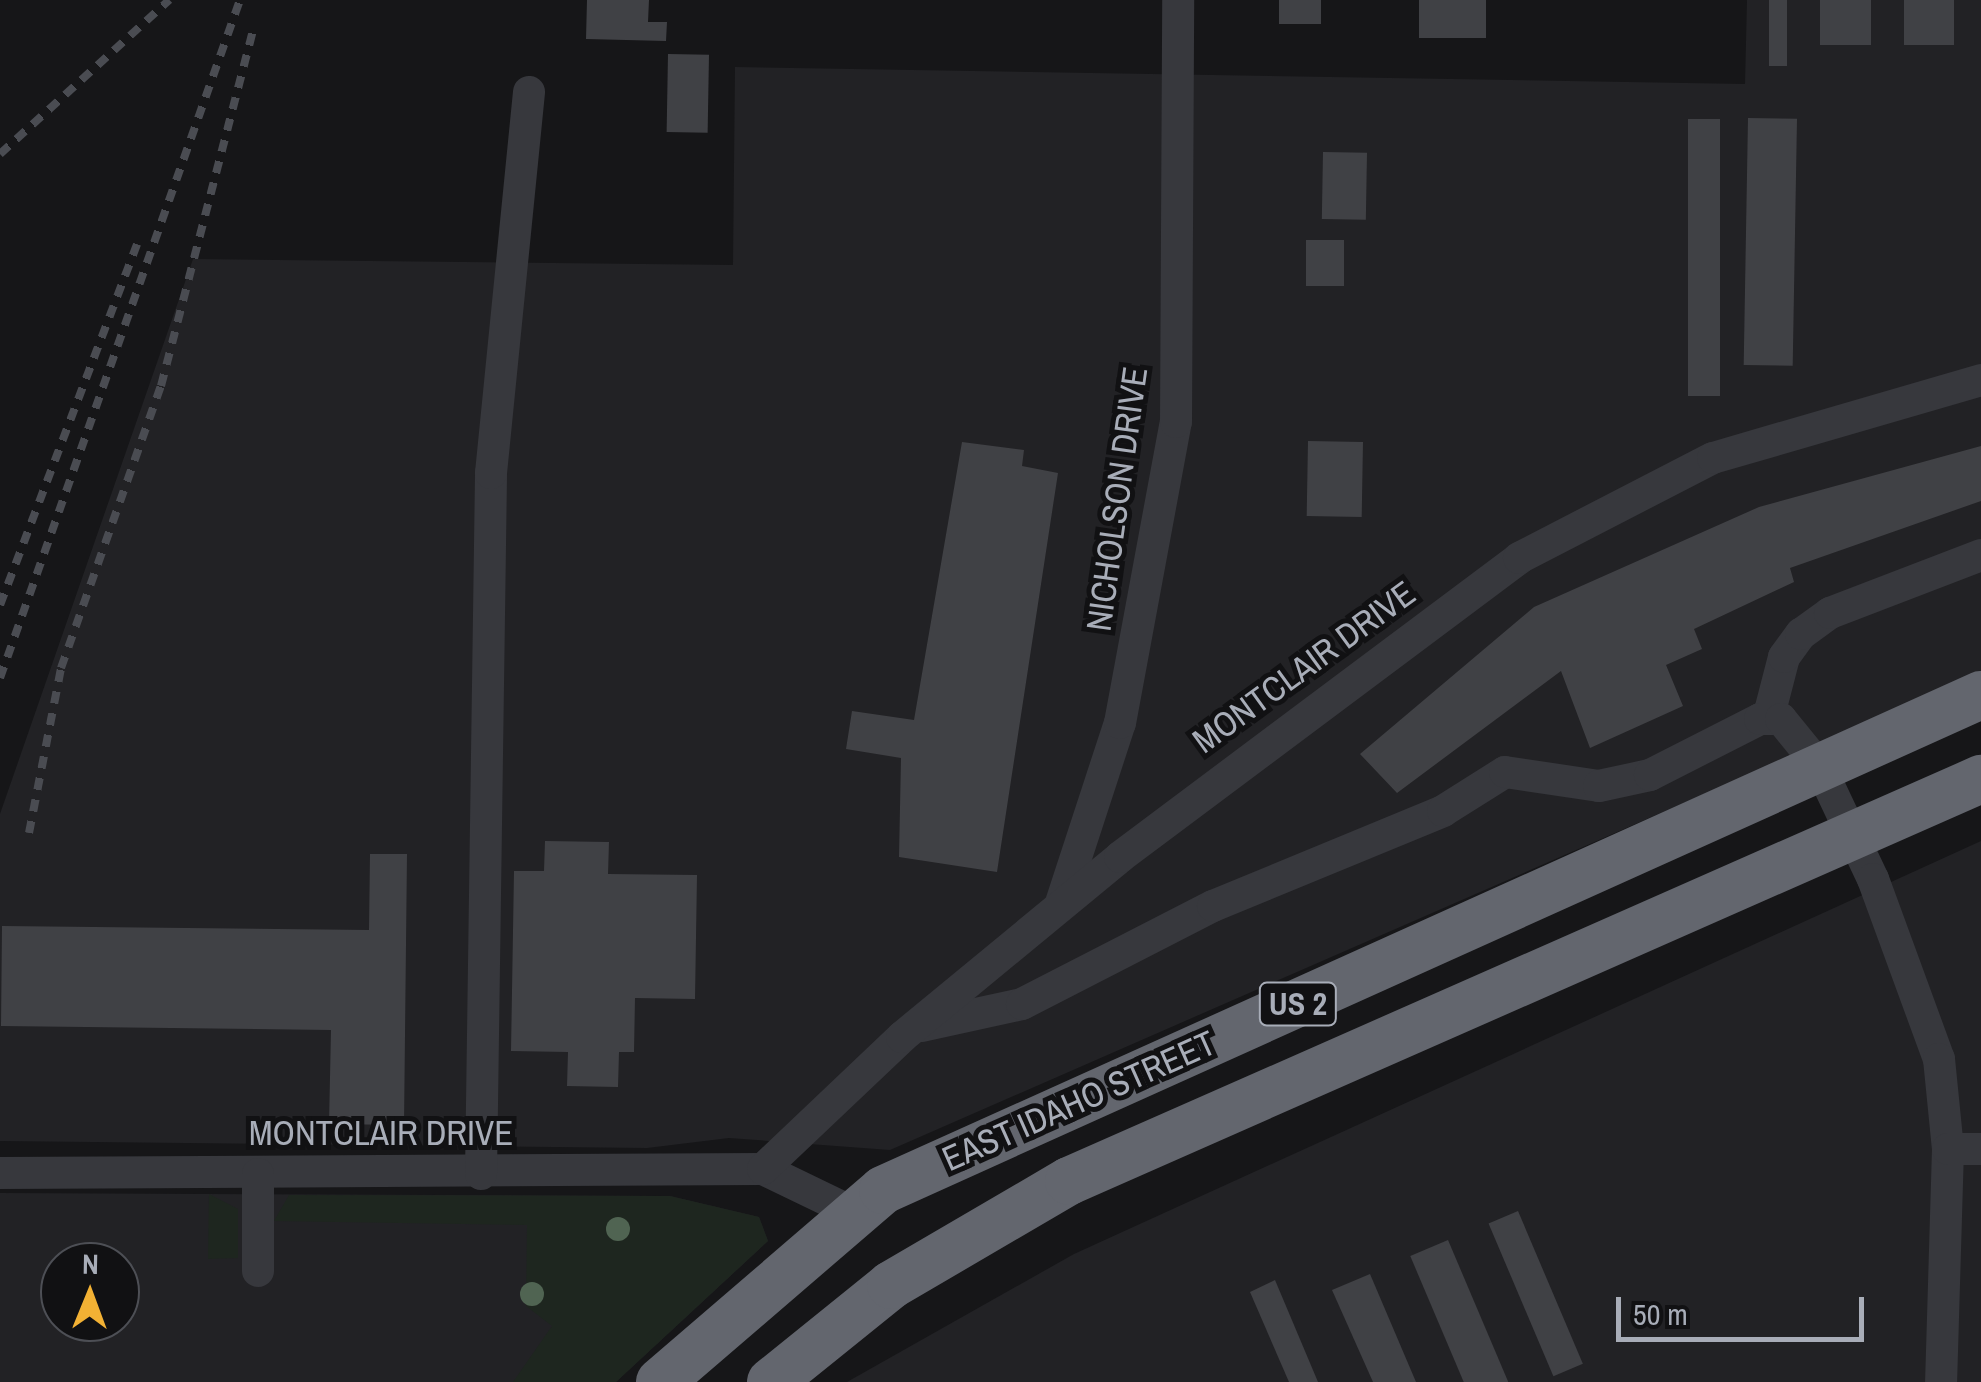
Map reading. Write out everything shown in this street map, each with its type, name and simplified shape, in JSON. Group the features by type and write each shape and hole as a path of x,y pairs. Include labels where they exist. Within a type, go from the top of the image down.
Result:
{"highway":[{"name":"EAST IDAHO STREET","path":"660,1382 850,1210 968,1148 1981,695"},
{"path":"1852,836 1914,783 1981,749"},
{"name":"EAST IDAHO STREET","path":"772,1382 890,1285 1068,1181 1981,778"}],"street":[{"name":"NICHOLSON DRIVE","path":"1040,930 1072,885 1088,841 1165,496 1179,324 1178,0"},
{"path":"481,1174 490,473 529,92"},
{"name":"MONTCLAIR DRIVE","path":"763,1169 916,1026 1040,930 1224,775 1520,558 1713,458 1981,380"},
{"path":"1768,719 1779,669 1801,634 1830,614 1981,555"},
{"path":"916,1026 1022,1004 1212,906 1443,810 1506,772 1599,786 1650,775 1768,719 1797,729 1852,836 1939,1059 1948,1149 1941,1382"},
{"path":"1948,1149 1981,1150"},
{"name":"MONTCLAIR DRIVE","path":"0,1173 481,1174 763,1169 850,1210"},
{"path":"258,1174 258,1272"}],"shaded area":[{"path":"1747,0 1981,0 1981,673 890,1150 729,1138 647,1148 0,1141 0,814 193,259 733,265 735,67 1745,84"},
{"path":"1981,841 1981,1382 847,1382 1074,1254"},
{"path":"0,1193 670,1196 759,1217 768,1241 616,1382 0,1382"},
{"path":"209,1194 238,1209 238,1258 208,1259"},
{"path":"289,1195 670,1196 759,1217 768,1241 616,1382 513,1382 552,1326 526,1306 527,1225 274,1221"}],"building":[{"path":"587,0 649,0 648,22 667,22 666,41 586,39"},
{"path":"1279,0 1321,0 1321,24 1279,24"},
{"path":"1419,0 1486,0 1486,38 1419,38"},
{"path":"1769,0 1787,0 1787,66 1769,66"},
{"path":"1820,0 1871,0 1871,45 1820,45"},
{"path":"1904,0 1954,0 1954,45 1904,45"},
{"path":"668,54 709,55 708,133 667,132"},
{"path":"1748,118 1797,119 1793,366 1744,365"},
{"path":"1688,119 1720,119 1720,396 1688,396"},
{"path":"1323,152 1367,153 1366,220 1322,219"},
{"path":"1306,240 1344,240 1344,286 1306,286"},
{"path":"1308,441 1363,442 1362,517 1307,516"},
{"path":"962,442 1024,450 1022,466 1058,473 997,872 899,857 901,758 846,749 852,711 914,720"},
{"path":"1981,446 1981,501 1790,568 1794,582 1694,629 1702,649 1666,665 1683,706 1590,748 1561,671 1397,793 1360,754 1534,607 1759,507"},
{"path":"545,841 609,842 608,874 697,875 695,999 635,998 634,1052 619,1052 618,1087 567,1086 568,1052 511,1051 514,871 544,871"},
{"path":"370,854 407,854 404,1125 329,1124 331,1030 1,1026 2,926 369,930"},
{"path":"1518,1211 1583,1364 1553,1376 1489,1224"},
{"path":"1448,1240 1508,1382 1464,1382 1410,1256"},
{"path":"1370,1274 1416,1382 1373,1382 1332,1290"},
{"path":"1275,1280 1318,1382 1289,1382 1250,1292"}],"railway":[{"path":"0,154 169,0"},
{"path":"0,678 240,0"},
{"path":"29,833 61,668 161,386 253,30"},
{"path":"0,605 137,244"}]}
